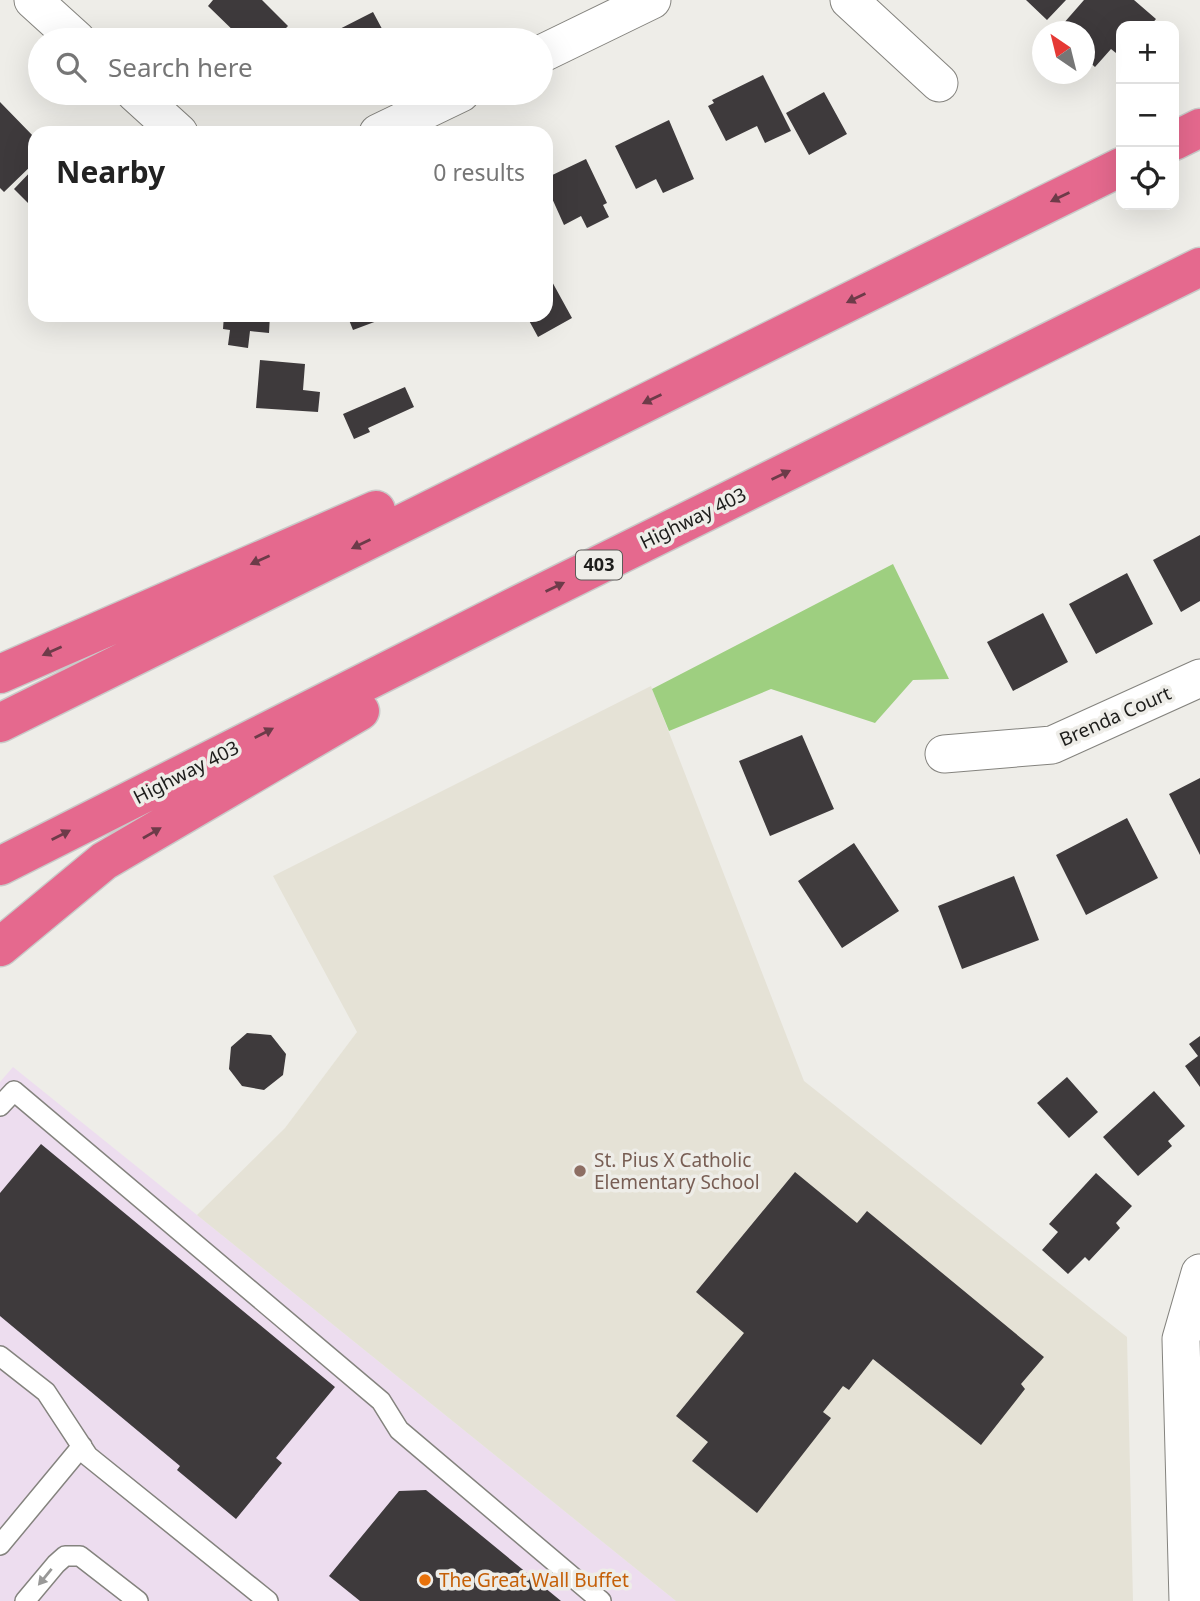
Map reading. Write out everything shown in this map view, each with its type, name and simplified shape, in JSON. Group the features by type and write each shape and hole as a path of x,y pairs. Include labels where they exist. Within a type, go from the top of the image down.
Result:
{"highway":[{"path":"1179,138 1200,128"},
{"path":"0,723 1116,169"},
{"name":"Highway 403","path":"0,866 512,608 1200,267"},
{"path":"0,674 436,483 597,427"},
{"path":"0,947 104,861 415,679 512,608"}],"street":[{"path":"33,0 64,28"},
{"path":"553,48 652,0"},
{"path":"849,0 939,83"},
{"path":"148,105 171,126"},
{"path":"393,126 436,105"},
{"name":"Brenda Court","path":"944,754 1052,745 1200,678"},
{"path":"1188,1601 1181,1339 1200,1273"}],"lane":[{"path":"0,1106 14,1090 381,1401 399,1430 601,1601"},
{"path":"0,1356 46,1392 88,1455 268,1601"},
{"path":"0,1545 82,1446"},
{"path":"26,1601 65,1556 80,1556 138,1601"}],"shaded area":[{"name":"St. Pius X Catholic Elementary School","path":"651,686 804,1081 1127,1337 1133,1601 676,1601 197,1215 285,1128 357,1032 273,876"},
{"path":"13,1067 676,1601 0,1601 0,1082"}],"green space":[{"path":"893,564 949,679 913,680 875,723 771,689 669,731 652,689"}],"building":[{"path":"213,0 262,0 288,26 231,28 208,6"},
{"path":"1026,0 1066,0 1047,20"},
{"path":"1084,0 1134,0 1156,19 1116,21 1116,53 1111,49 1095,67 1095,21 1066,21"},
{"path":"373,12 382,28 342,28"},
{"path":"763,75 791,131 765,143 757,126 726,141 708,106 714,103 712,100"},
{"path":"824,92 847,134 809,155 786,113"},
{"path":"0,102 28,131 28,169 4,192 0,188"},
{"path":"669,120 694,179 663,193 656,179 636,189 615,146"},
{"path":"586,159 607,203 603,205 609,217 587,228 581,216 564,225 553,201 553,175"},
{"path":"28,174 28,203 14,189"},
{"path":"553,283 572,318 538,337 530,322 553,322"},
{"path":"224,322 270,322 269,333 250,331 248,348 228,345 230,330 223,329"},
{"path":"350,322 374,322 353,330"},
{"path":"260,360 305,364 303,390 320,392 318,412 256,408"},
{"path":"405,387 414,407 368,428 370,432 354,439 343,414"},
{"path":"1200,535 1200,601 1181,612 1153,560"},
{"path":"1127,573 1153,624 1096,654 1069,604"},
{"path":"1043,613 1068,662 1013,691 987,642"},
{"path":"802,735 834,809 770,836 739,761"},
{"path":"1200,778 1200,855 1169,794"},
{"path":"1127,818 1158,878 1086,915 1056,855"},
{"path":"854,843 899,911 842,948 798,881"},
{"path":"1014,876 1039,940 962,969 938,906"},
{"path":"247,1033 271,1035 286,1054 283,1075 264,1090 242,1086 229,1069 231,1047"},
{"path":"1200,1036 1200,1087 1185,1066 1198,1056 1189,1044"},
{"path":"1067,1077 1098,1112 1069,1138 1037,1103"},
{"path":"1154,1091 1185,1126 1168,1141 1172,1146 1138,1176 1103,1137"},
{"path":"41,1144 335,1387 276,1458 282,1463 236,1519 177,1470 180,1466 0,1316 0,1193"},
{"path":"795,1172 857,1223 867,1211 1044,1357 1021,1384 1025,1389 981,1445 873,1359 849,1390 843,1386 823,1412 831,1418 757,1513 692,1461 708,1442 676,1416 744,1333 696,1292"},
{"path":"1096,1173 1132,1206 1116,1223 1120,1228 1089,1261 1085,1257 1068,1274 1042,1250 1058,1232 1049,1224"},
{"path":"426,1490 561,1601 360,1601 329,1576 399,1491"}],"place":[{"name":"St. Pius X Catholic Elementary School","path":"580,1171"},
{"name":"The Great Wall Buffet","path":"425,1580"}]}
